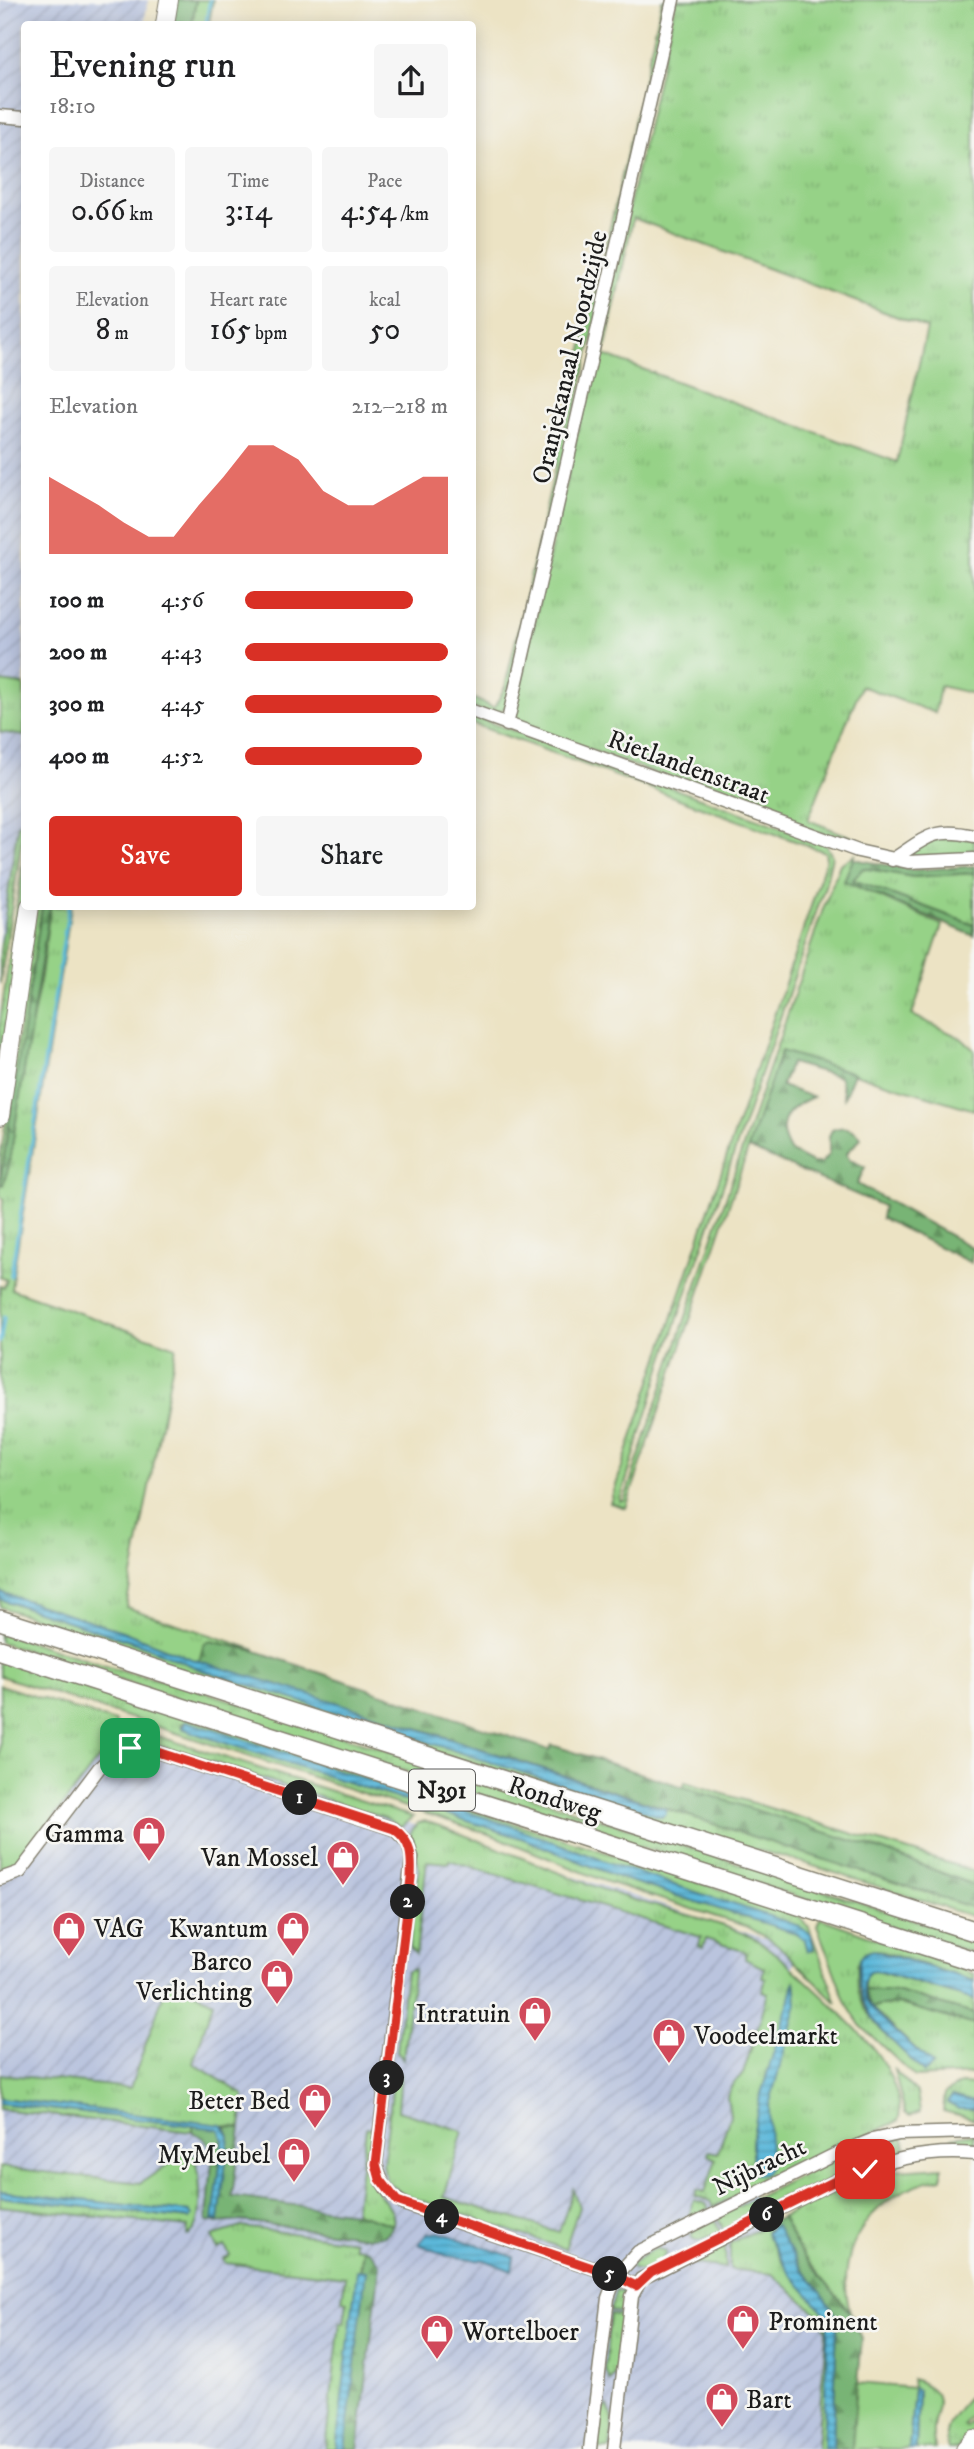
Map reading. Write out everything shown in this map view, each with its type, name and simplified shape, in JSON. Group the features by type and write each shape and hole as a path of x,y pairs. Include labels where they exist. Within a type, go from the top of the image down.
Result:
{"main road":[{"name":"Rondweg","path":"0,1620 974,1931"},
{"name":"Rondweg","path":"0,1650 974,1961"}],"street":[{"path":"166,21 169,0"},
{"name":"Oranjekanaal Noordzijde","path":"507,725 673,0"},
{"path":"0,116 21,118"},
{"name":"Rietlandenstraat","path":"476,713 850,848 892,860 930,862 974,859"},
{"path":"892,860 933,832 950,831 974,836"},
{"path":"0,1116 29,910"},
{"path":"0,1879 20,1872 99,1768 114,1753 130,1748 145,1748 394,1829 408,1843 412,1858 376,2164 380,2179 392,2196 406,2206 616,2276 636,2286 632,2296 614,2449"},
{"path":"936,2131 938,2152"},
{"name":"Nijbracht","path":"590,2449 608,2298 616,2276 638,2252 834,2155 872,2140 936,2131 974,2132"},
{"name":"Nijbracht","path":"636,2286 651,2272 837,2180 895,2159 938,2152 974,2154"},
{"path":"965,2449 974,2439"}],"shaded area":[{"path":"0,0 148,0 144,21 21,21 21,816 0,962"},
{"path":"0,1691 798,1949 761,2075 750,2185 763,2233 784,2270 828,2324 822,2449 0,2449"}],"green space":[{"path":"176,0 196,0 192,21 173,21"},
{"path":"196,0 213,0 210,21 192,21"},
{"path":"662,0 671,0 506,707 495,714 476,709 476,700 494,708 505,687"},
{"path":"676,0 974,0 974,694 940,686 935,713 861,686 808,820 867,843 861,848 519,724 514,711","holes":["633,218 927,328 897,462 604,355"]},
{"path":"0,682 21,685 21,736 0,732"},
{"path":"476,717 825,843 832,856 825,886 663,1362 620,1501 624,1501 840,864 855,855 844,881 942,925 912,1015 961,1038 974,1050 974,1110 781,1052 626,1508 610,1503 811,906 826,859 825,852 476,725"},
{"path":"18,823 21,824 21,844 0,984 0,952"},
{"path":"974,838 974,856 900,857 927,839"},
{"path":"853,859 914,870 974,866 974,873 913,877 863,868 853,880 974,925 974,936 844,881"},
{"path":"862,868 913,877 974,873 974,925 853,880"},
{"path":"21,876 23,910 0,1069 0,1021"},
{"path":"37,910 42,910 0,1183 0,1160"},
{"path":"41,910 50,910 9,1166 3,1185 0,1183"},
{"path":"50,910 71,910 11,1289 176,1347 126,1607 256,1650 210,1641 204,1644 199,1662 122,1631 0,1592 0,1286 4,1287 7,1280 0,1277 3,1198 0,1197 0,1183 41,976"},
{"path":"781,1051 854,1073 844,1098 840,1077 791,1063 781,1086 813,1097 796,1106 783,1125 783,1133 791,1152 812,1163 821,1163 829,1154 829,1136 832,1130 844,1128 856,1132 861,1138 846,1154 850,1160 865,1167 857,1184 973,1248 971,1263 881,1218 883,1206 748,1148"},
{"path":"0,1599 145,1646 202,1670 662,1817 667,1809 974,1908 974,1917 788,1858 689,1833 190,1673 137,1651 0,1607"},
{"path":"0,1632 128,1673 180,1684 974,1939 974,1953 0,1642"},
{"path":"210,1641 256,1651 549,1750 552,1745 881,1850 974,1885 974,1908 424,1730 199,1662 204,1644"},
{"path":"0,1657 797,1914 809,1927 837,2003 777,1944 748,1927 604,1881 492,1835 0,1676","holes":["186,1722 511,1826 629,1870 799,1926 813,1951 808,1951 805,1940 796,1933 623,1879 524,1839 197,1734 182,1728 181,1724"]},
{"path":"0,1685 115,1722 122,1739 96,1762 22,1859 0,1869"},
{"path":"129,1727 413,1817 401,1827 385,1818 146,1741 132,1741 125,1731"},
{"path":"685,1782 974,1871 974,1885 881,1850 683,1788"},
{"path":"425,1821 449,1829 630,1899 718,1924 751,1937 778,1956 816,1990 876,2052 890,2075 897,2095 900,2113 898,2121 713,2207 710,2201 695,2196 697,2190 705,2192 716,2159 708,2155 709,2151 718,2153 730,2116 727,2096 733,2083 743,2074 755,2036 747,2033 748,2029 757,2031 768,1993 762,1991 766,1978 762,1977 764,1968 745,1959 746,1952 706,1939 703,1947 699,1946 701,1937 449,1860 448,1863 427,1861 416,1954 409,1948 419,1870 416,1850 409,1836 417,1823","holes":["795,1982 794,2013 770,2102 767,2127 770,2164 752,2172 752,2142 759,2101"]},
{"path":"820,1918 974,1974 974,1981 878,1950 864,1953 857,1965 858,1990 864,2008 880,2029 924,2072 933,2065 871,2007 900,2004 974,2025 974,2074 915,2077 860,2025 846,2003 817,1926"},
{"path":"414,1969 403,2059 397,2052 406,1972"},
{"path":"872,1970 974,2000 974,2014 899,1992 864,1990 865,1976"},
{"path":"169,1979 213,2002 193,2063 244,2095 241,2128 0,2098 0,2074 130,2088"},
{"path":"864,1990 899,1992 974,2014 974,2025 900,2004 871,2007"},
{"path":"894,2070 917,2092 920,2112 910,2116 905,2113"},
{"path":"401,2074 398,2111 463,2131 444,2197 559,2232 573,2189 579,2207 565,2249 404,2195 386,2181 383,2164 394,2075"},
{"path":"961,2084 974,2085 974,2102 952,2096 947,2103 959,2109 974,2109 974,2119 943,2111 945,2093"},
{"path":"0,2103 193,2125 193,2132 0,2109"},
{"path":"193,2125 217,2128 223,2133 215,2222 207,2221 213,2150 204,2138 193,2132"},
{"path":"225,2127 241,2128 232,2197 355,2213 393,2225 391,2229 384,2235 370,2237 242,2221 217,2223 229,2136"},
{"path":"366,2128 373,2129 370,2161 372,2180 392,2212 393,2225 355,2213"},
{"path":"974,2134 974,2151 962,2149 951,2142 952,2137"},
{"path":"904,2138 906,2153 724,2231 717,2217 832,2160"},
{"path":"187,2151 196,2157 200,2200 197,2223 187,2235 188,2227 0,2206 0,2197 190,2219 189,2212 0,2191 0,2167 141,2183"},
{"path":"942,2167 942,2178 919,2184 898,2194 865,2224 854,2243 848,2264 846,2287 850,2312 800,2252 782,2217 851,2184 894,2173 895,2170"},
{"path":"694,2200 706,2204 709,2209 677,2225 676,2222 689,2216"},
{"path":"782,2217 800,2252 850,2312 862,2338 852,2449 833,2449 837,2317 821,2291 802,2270 778,2230 775,2226 770,2227 769,2224"},
{"path":"714,2219 721,2233 699,2241 693,2240 691,2236 696,2229"},
{"path":"769,2224 766,2233 782,2262 828,2317 823,2449 817,2449 826,2332 820,2316 772,2274 730,2269 730,2243"},
{"path":"241,2227 354,2241 354,2247 363,2248 336,2449 325,2449 340,2322 344,2323 347,2302 342,2301 345,2277 225,2263 223,2259 230,2255 225,2246 217,2249 212,2236"},
{"path":"725,2242 726,2268 696,2264 693,2258"},
{"path":"363,2248 370,2251 380,2264 358,2449 345,2449 365,2271 361,2270"},
{"path":"655,2248 666,2251 661,2261 647,2269 631,2268 631,2264"},
{"path":"616,2290 624,2293 626,2313 610,2311"},
{"path":"610,2314 626,2316 618,2373 610,2381 605,2369"},
{"path":"912,2379 927,2385 935,2392 938,2400 933,2426 936,2449 916,2449 918,2390 913,2388"},
{"path":"857,2383 914,2388 909,2449 852,2449"},
{"path":"974,2391 974,2411 962,2425 965,2427 974,2417 974,2430 957,2449 948,2449 948,2425"},
{"path":"608,2406 613,2420 610,2449 594,2449 600,2412"}],"water":[{"path":"0,1592 122,1631 192,1659 342,1704 666,1809 666,1814 662,1817 202,1670 145,1646 0,1599"},
{"path":"186,1721 511,1826 629,1870 799,1926 811,1935 814,1949 808,1951 805,1940 796,1933 623,1879 524,1839 197,1734 182,1728"},
{"path":"873,1950 974,1981 974,2000 878,1971 869,1972 867,1975 864,1987 868,2003 933,2065 924,2073 881,2029 865,2005 860,1990 859,1962 864,1954"},
{"path":"795,1981 797,2004 769,2106 770,2167 765,2174 757,2175 752,2172 752,2142 759,2101"},
{"path":"952,2096 974,2102 974,2109 959,2109 947,2103"},
{"path":"0,2098 222,2125 229,2136 219,2221 213,2220 223,2141 219,2129 0,2103"},
{"path":"0,2191 189,2212 192,2216 190,2219 0,2197"},
{"path":"775,2225 802,2270 821,2291 837,2317 833,2449 823,2449 828,2317 789,2272 766,2233"},
{"path":"438,2232 514,2257 512,2271 485,2260 447,2256 419,2244 427,2234"},
{"path":"357,2270 366,2271 345,2449 336,2449"},
{"path":"914,2388 918,2390 916,2449 909,2449"}],"waterway":[{"path":"206,21 210,0"},
{"path":"11,1276 68,910"},
{"path":"0,1342 4,1317"}],"place":[{"name":"Gamma","path":"149,1863"},
{"name":"Van Mossel","path":"343,1887"},
{"name":"VAG","path":"69,1958"},
{"name":"Kwantum","path":"293,1958"},
{"name":"Barco Verlichting","path":"277,2006"},
{"name":"Intratuin","path":"535,2043"},
{"name":"Voodeelmarkt","path":"669,2065"},
{"name":"Beter Bed","path":"315,2130"},
{"name":"MyMeubel","path":"294,2184"},
{"name":"Prominent","path":"743,2351"},
{"name":"Wortelboer","path":"437,2361"},
{"name":"Bart","path":"722,2429"}],"route":[{"path":"130,1748 145,1748 394,1829 408,1843 412,1858 411,1878 376,2164 385,2189 397,2201 616,2276 636,2286 651,2272 837,2180 865,2169"}]}
